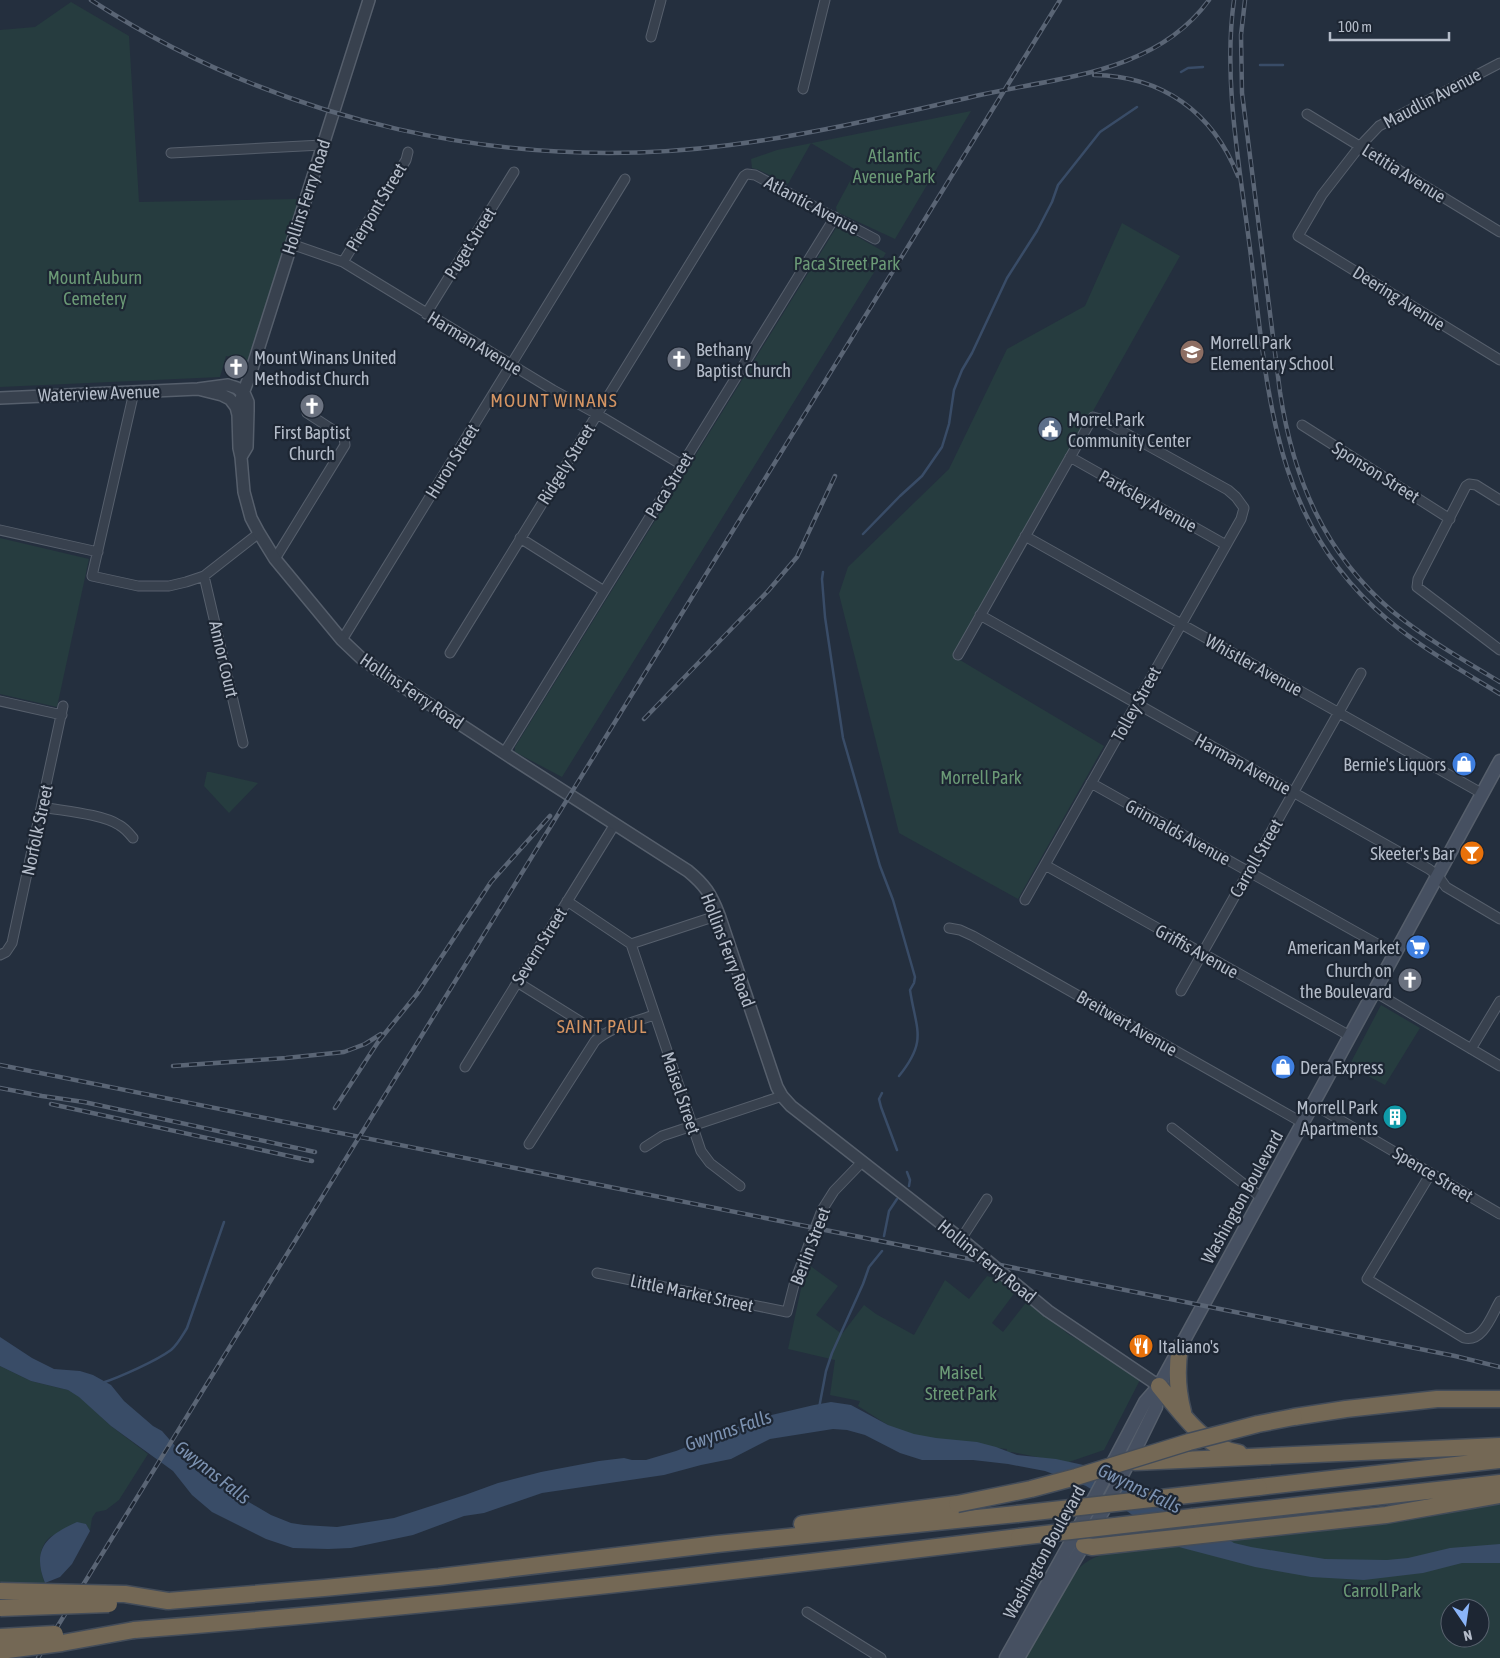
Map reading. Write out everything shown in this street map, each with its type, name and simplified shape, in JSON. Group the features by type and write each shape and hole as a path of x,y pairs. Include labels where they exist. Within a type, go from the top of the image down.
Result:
{"highway":[{"path":"1180,1347 1176,1369 1177,1385 1185,1416"},
{"path":"1159,1386 1204,1436 1235,1453 1259,1456"},
{"path":"718,1544 800,1524 957,1504 1030,1489 1076,1477 1189,1442 1258,1424 1346,1409 1437,1398 1500,1399"},
{"path":"1120,1465 1259,1456 1500,1446"},
{"path":"0,1608 168,1601 439,1577 718,1544 1017,1514 1500,1460"},
{"path":"0,1637 134,1630 260,1620 591,1586 1304,1504 1500,1484"},
{"path":"1078,1543 1092,1547 1406,1512 1500,1495"},
{"path":"0,1591 125,1594 168,1601"},
{"path":"0,1650 24,1648 134,1630"}],"main road":[{"name":"Washington Boulevard","path":"1018,1658 1078,1543 1088,1508 1120,1465 1156,1407 1159,1386 1500,761"},
{"name":"Washington Boulevard","path":"1006,1658 1078,1543 1103,1511 1120,1465"}],"street":[{"name":"Hollins Ferry Road","path":"369,0 243,393 235,407 245,500 259,533 275,559 342,640 361,658 698,879 712,897 777,1087 791,1106 961,1239 1048,1311 1159,1386"},
{"path":"650,37 661,0"},
{"path":"803,89 824,0"},
{"name":"Maudlin Avenue","path":"1298,236 1322,196 1373,131 1387,121 1500,63"},
{"name":"Letitia Avenue","path":"1307,114 1500,232"},
{"path":"171,153 322,145"},
{"name":"Pierpont Street","path":"343,262 406,160 408,152"},
{"name":"Puget Street","path":"426,314 514,172"},
{"name":"Atlantic Avenue","path":"747,174 754,175 876,239"},
{"name":"Ridgely Street","path":"450,653 747,174"},
{"name":"Huron Street","path":"342,640 626,179"},
{"name":"Paca Street","path":"504,753 835,217"},
{"name":"Deering Avenue","path":"1298,236 1500,360"},
{"name":"Harman Avenue","path":"291,244 343,262 511,365 682,465"},
{"name":"Waterview Avenue","path":"0,398 198,389 228,385 235,387 243,393"},
{"name":"Waterview Avenue","path":"198,389 222,394 235,407"},
{"path":"134,392 92,576 126,584 153,587 186,582 204,576 259,533"},
{"name":"Hollins Ferry Road","path":"241,457 247,447 248,402 243,393"},
{"path":"275,559 343,449 346,441 342,436 307,413"},
{"name":"Tolley Street","path":"1025,900 1241,519 1244,508 1228,490 1100,419 1093,417 1070,457"},
{"name":"Sponson Street","path":"1302,425 1450,519"},
{"path":"958,655 1070,457"},
{"name":"Parksley Avenue","path":"1070,457 1226,545"},
{"path":"1500,500 1476,485 1469,484 1464,489 1418,579 1416,587 1500,650"},
{"path":"0,530 98,552"},
{"name":"Whistler Avenue","path":"1025,536 1483,794"},
{"path":"520,538 604,591"},
{"name":"Annor Court","path":"204,576 243,743"},
{"name":"Harman Avenue","path":"980,615 1400,852 1429,869 1438,876 1446,887 1500,919"},
{"name":"Carroll Street","path":"1181,990 1361,673"},
{"name":"Norfolk Street","path":"0,701 62,710 12,943 3,954"},
{"name":"Grinnalds Avenue","path":"1091,783 1395,954"},
{"path":"42,807 107,820 127,830 133,838"},
{"name":"Severn Street","path":"465,1067 615,824"},
{"name":"Griffis Avenue","path":"1045,865 1350,1036"},
{"path":"567,901 631,944 719,915"},
{"name":"Breitwert Avenue","path":"950,928 973,936 1303,1123"},
{"name":"Maisel Street","path":"631,944 704,1157 740,1186"},
{"path":"517,982 602,1034"},
{"path":"1375,992 1500,1066"},
{"path":"1471,1049 1500,1001"},
{"path":"530,1144 588,1050 602,1034 654,1015"},
{"path":"645,1147 662,1136 782,1096"},
{"name":"Spence Street","path":"1313,1104 1500,1214"},
{"path":"1172,1128 1262,1198"},
{"name":"Berlin Street","path":"786,1312 795,1281 822,1210 834,1191 862,1162"},
{"path":"1431,1173 1367,1279 1464,1338 1473,1338 1482,1332 1500,1301"},
{"path":"961,1239 987,1199"},
{"name":"Little Market Street","path":"597,1273 786,1312"},
{"path":"807,1612 880,1658"}],"green space":[{"name":"Mount Auburn Cemetery","path":"71,2 129,36 139,202 301,199 250,361 226,356 220,377 0,387 0,30 35,27"},
{"name":"Atlantic Avenue Park","path":"971,111 895,239 837,212 836,207 856,170 811,143"},
{"name":"Atlantic Avenue Park","path":"811,143 788,184 752,168 751,159 777,150"},
{"name":"Morrell Park","path":"1122,223 1180,256 955,657 1104,746 1018,899 899,833 839,594 848,567 949,469 1007,349 1085,306"},
{"name":"Paca Street Park","path":"836,228 842,228 886,253 562,777 515,752 515,747"},
{"path":"0,538 89,559 57,707 0,694"},
{"path":"207,772 258,783 229,813 204,786"},
{"path":"1381,1005 1420,1028 1385,1085 1349,1066"},
{"name":"Maisel Street Park","path":"809,1265 838,1286 816,1315 842,1334 864,1305 876,1314 914,1335 945,1280 969,1299 987,1276 1003,1281 1016,1291 992,1323 1003,1332 1028,1300 1068,1334 1142,1376 1104,1450 1066,1463 1012,1452 1007,1453 1007,1449 987,1447 983,1451 897,1431 858,1406 860,1401 830,1395 835,1360 788,1349 802,1284"},
{"path":"0,1366 31,1381 68,1390 79,1396 111,1426 148,1454 119,1500 106,1510 96,1512 92,1518 90,1531 86,1524 51,1536 45,1543 40,1559 41,1572 45,1583 0,1583"},
{"name":"Carroll Park","path":"1500,1504 1500,1658 1020,1658 1072,1576 1089,1560 1112,1552 1388,1522"}],"water":[{"name":"Gwynns Falls","path":"0,1337 32,1358 54,1369 80,1371 93,1375 111,1385 124,1401 153,1426 162,1431 198,1472 271,1515 291,1523 304,1525 337,1527 394,1518 498,1483 541,1472 624,1458 646,1460 676,1451 763,1417 831,1402 851,1405 888,1425 914,1434 977,1442 1017,1455 1056,1459 1088,1466 1150,1492 1234,1543 1325,1559 1387,1560 1408,1558 1450,1548 1500,1544 1500,1563 1462,1563 1423,1573 1364,1580 1311,1577 1255,1567 1175,1546 1124,1509 1086,1486 1045,1471 973,1460 922,1460 900,1453 865,1435 847,1430 833,1429 770,1439 731,1459 664,1475 542,1493 484,1513 464,1516 413,1535 351,1548 293,1548 266,1539 212,1512 192,1495 173,1471 111,1426 79,1397 68,1390 31,1381 0,1366"},
{"path":"77,1522 86,1524 90,1531 72,1564 60,1577 45,1583 40,1561 41,1552 45,1544 58,1532"}],"waterway":[{"path":"1260,65 1283,65"},
{"path":"1181,72 1188,68 1203,67"},
{"path":"863,534 922,476 942,447 949,424 954,390 962,370 972,353 1007,278 1037,231 1052,202 1058,185 1100,132 1137,107"},
{"path":"823,572 825,617 843,738 915,977 910,990 917,1025 917,1044 908,1064 899,1076"},
{"path":"882,1093 879,1099 881,1107 897,1150"},
{"path":"907,1172 910,1180 909,1186"},
{"path":"884,1236 889,1211 897,1199"},
{"path":"102,1383 156,1359 171,1350 178,1343 187,1328 224,1222"},
{"path":"819,1408 826,1371 832,1353 869,1267 882,1251"}],"railway":[{"path":"91,0 163,42 239,78 317,107 398,129 480,144 563,152 647,152 730,145 856,123 1074,76 1105,68 1135,57 1162,43 1187,24 1209,0"},
{"path":"38,1658 1060,0"},
{"path":"1234,0 1230,60 1237,151 1270,397 1280,446 1296,493 1318,538 1348,580 1387,619 1427,649 1500,694"},
{"path":"1245,0 1241,35 1242,93 1280,392 1293,454 1303,484 1315,512 1330,539 1368,588 1392,611 1418,630 1500,682"},
{"path":"1094,75 1119,77 1142,82 1182,102 1215,133 1238,176"},
{"path":"644,719 768,591 797,557 835,476"},
{"path":"335,1108 378,1042 417,994 491,882 550,816"},
{"path":"173,1066 344,1052 365,1044 381,1034"},
{"path":"0,1065 1455,1356 1500,1367"},
{"path":"0,1088 84,1102 315,1152"},
{"path":"51,1104 312,1161"}],"place":[{"name":"Morrell Park Elementary School","path":"1192,352"},
{"name":"Bethany Baptist Church","path":"679,359"},
{"name":"Mount Winans United Methodist Church","path":"236,367"},
{"name":"First Baptist Church","path":"312,406"},
{"name":"Morrel Park Community Center","path":"1050,429"},
{"name":"Bernie's Liquors","path":"1464,764"},
{"name":"Skeeter's Bar","path":"1472,853"},
{"name":"American Market","path":"1418,947"},
{"name":"Church on the Boulevard","path":"1410,980"},
{"name":"Dera Express","path":"1283,1067"},
{"name":"Morrell Park Apartments","path":"1395,1117"},
{"name":"Italiano's","path":"1141,1346"}],"district":[{"name":"MOUNT WINANS","path":"554,400"},
{"name":"SAINT PAUL","path":"602,1026"}]}
